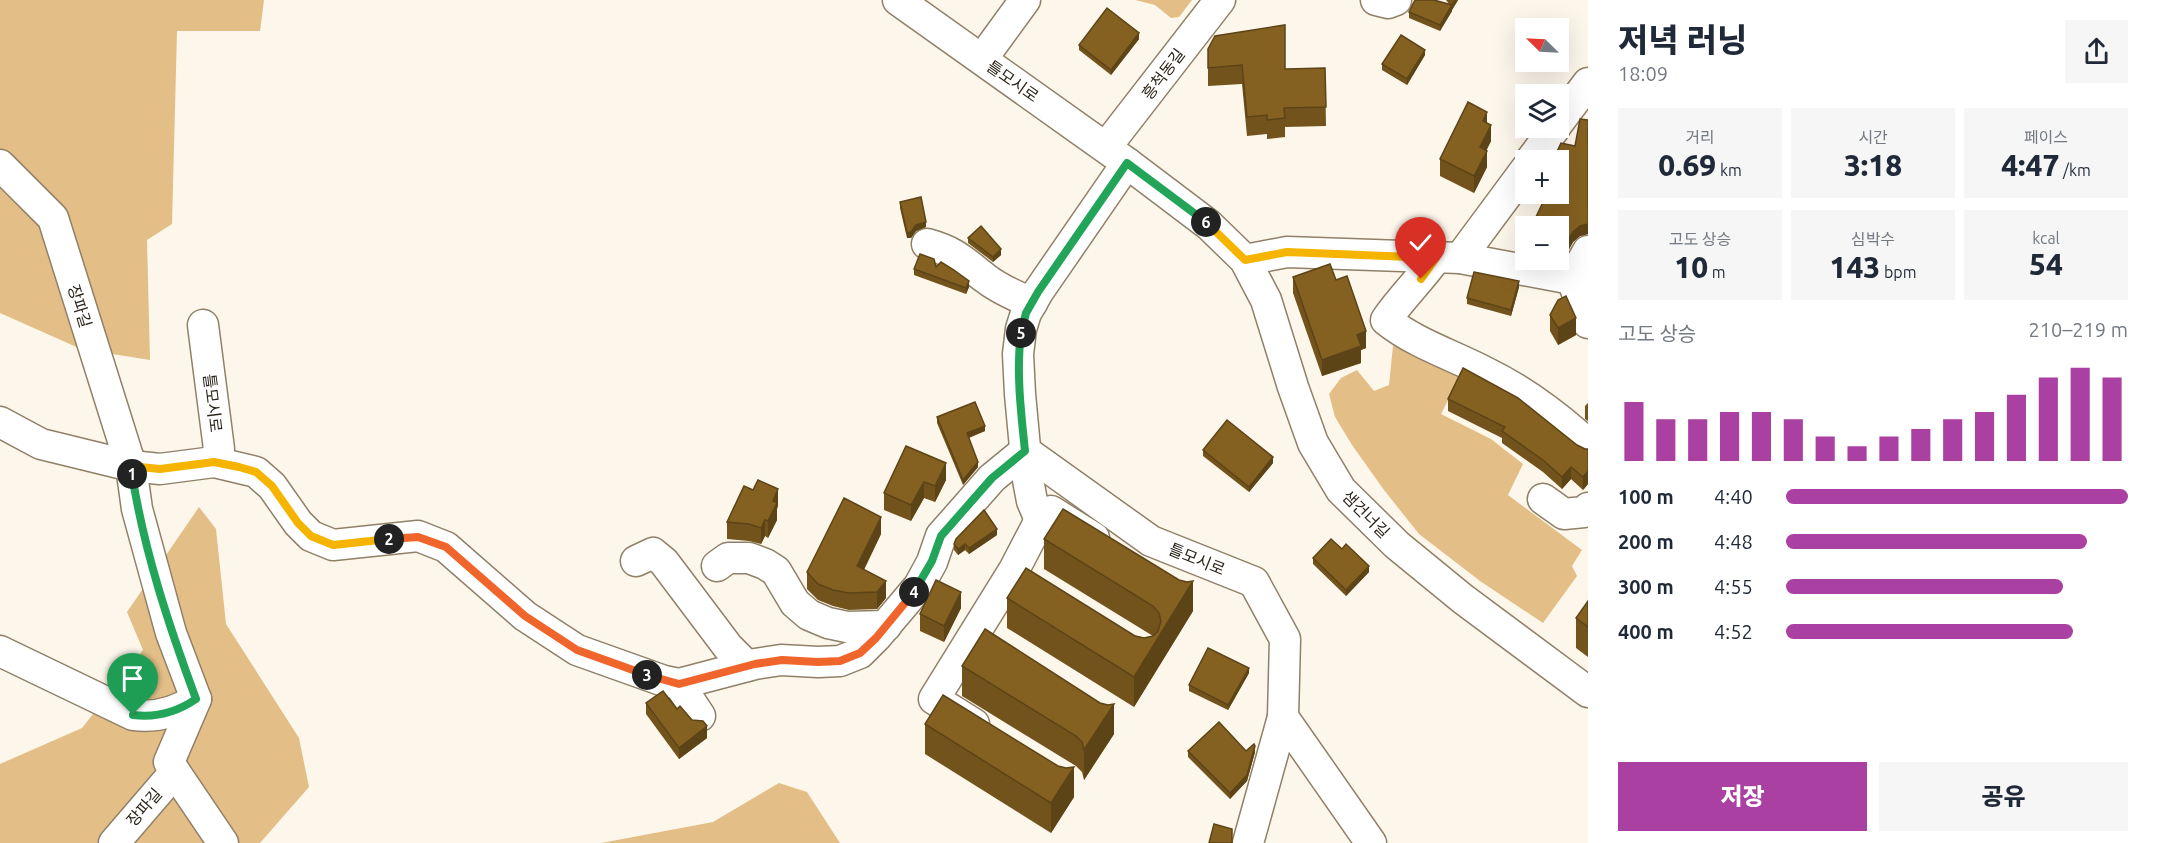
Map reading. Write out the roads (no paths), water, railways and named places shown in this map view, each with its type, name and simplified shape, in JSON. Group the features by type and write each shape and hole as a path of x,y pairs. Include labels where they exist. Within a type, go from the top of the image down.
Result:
{"street":[{"name":"틀모시로","path":"898,0 1117,155 1209,225 1245,260"},
{"path":"976,55 1008,0"},
{"path":"976,55 1026,0"},
{"name":"흥척동길","path":"1117,155 1220,0"},
{"path":"1376,0 1388,3 1396,0"},
{"path":"1569,108 1588,83"},
{"path":"1040,520 1032,501 1025,451 1018,354 1021,329 1032,303 1117,155"},
{"name":"장파길","path":"0,165 53,218 130,466 137,509 171,633 196,699"},
{"path":"1515,182 1448,258 1421,279 1396,305 1386,320 1403,334 1489,374 1565,423 1588,444"},
{"path":"927,244 947,249 1006,292 1032,303"},
{"path":"1588,250 1580,280 1588,323"},
{"path":"1245,260 1287,252 1448,258 1580,280"},
{"name":"샘건너길","path":"1245,260 1266,300 1313,443 1341,490 1397,545 1463,599 1588,692"},
{"name":"틀모시로","path":"203,325 219,449 214,462"},
{"path":"0,422 40,444 130,466 160,469 214,462 256,472 272,486 298,523 311,536 333,545 418,537 446,547 525,616 577,650 664,681 679,684 747,666 782,660 840,661 860,653 919,586 932,561 941,536 992,478 1025,451"},
{"name":"틀모시로","path":"1025,451 1151,541 1254,582 1285,639 1283,717 1248,843"},
{"path":"1543,499 1564,514 1584,512 1588,508"},
{"path":"1001,740 934,699 984,638 1024,577 1040,520 1051,511 1129,559"},
{"path":"636,561 653,553 664,562 728,647 747,666"},
{"path":"717,566 728,558 749,558 776,571 795,603 809,615 828,623 847,627 886,626"},
{"path":"0,651 133,715 149,717 181,709 196,699"},
{"path":"679,684 700,716"},
{"path":"175,772 169,762 196,699"},
{"path":"1283,717 1371,843"},
{"name":"장파길","path":"114,843 175,772 223,843"}]}
